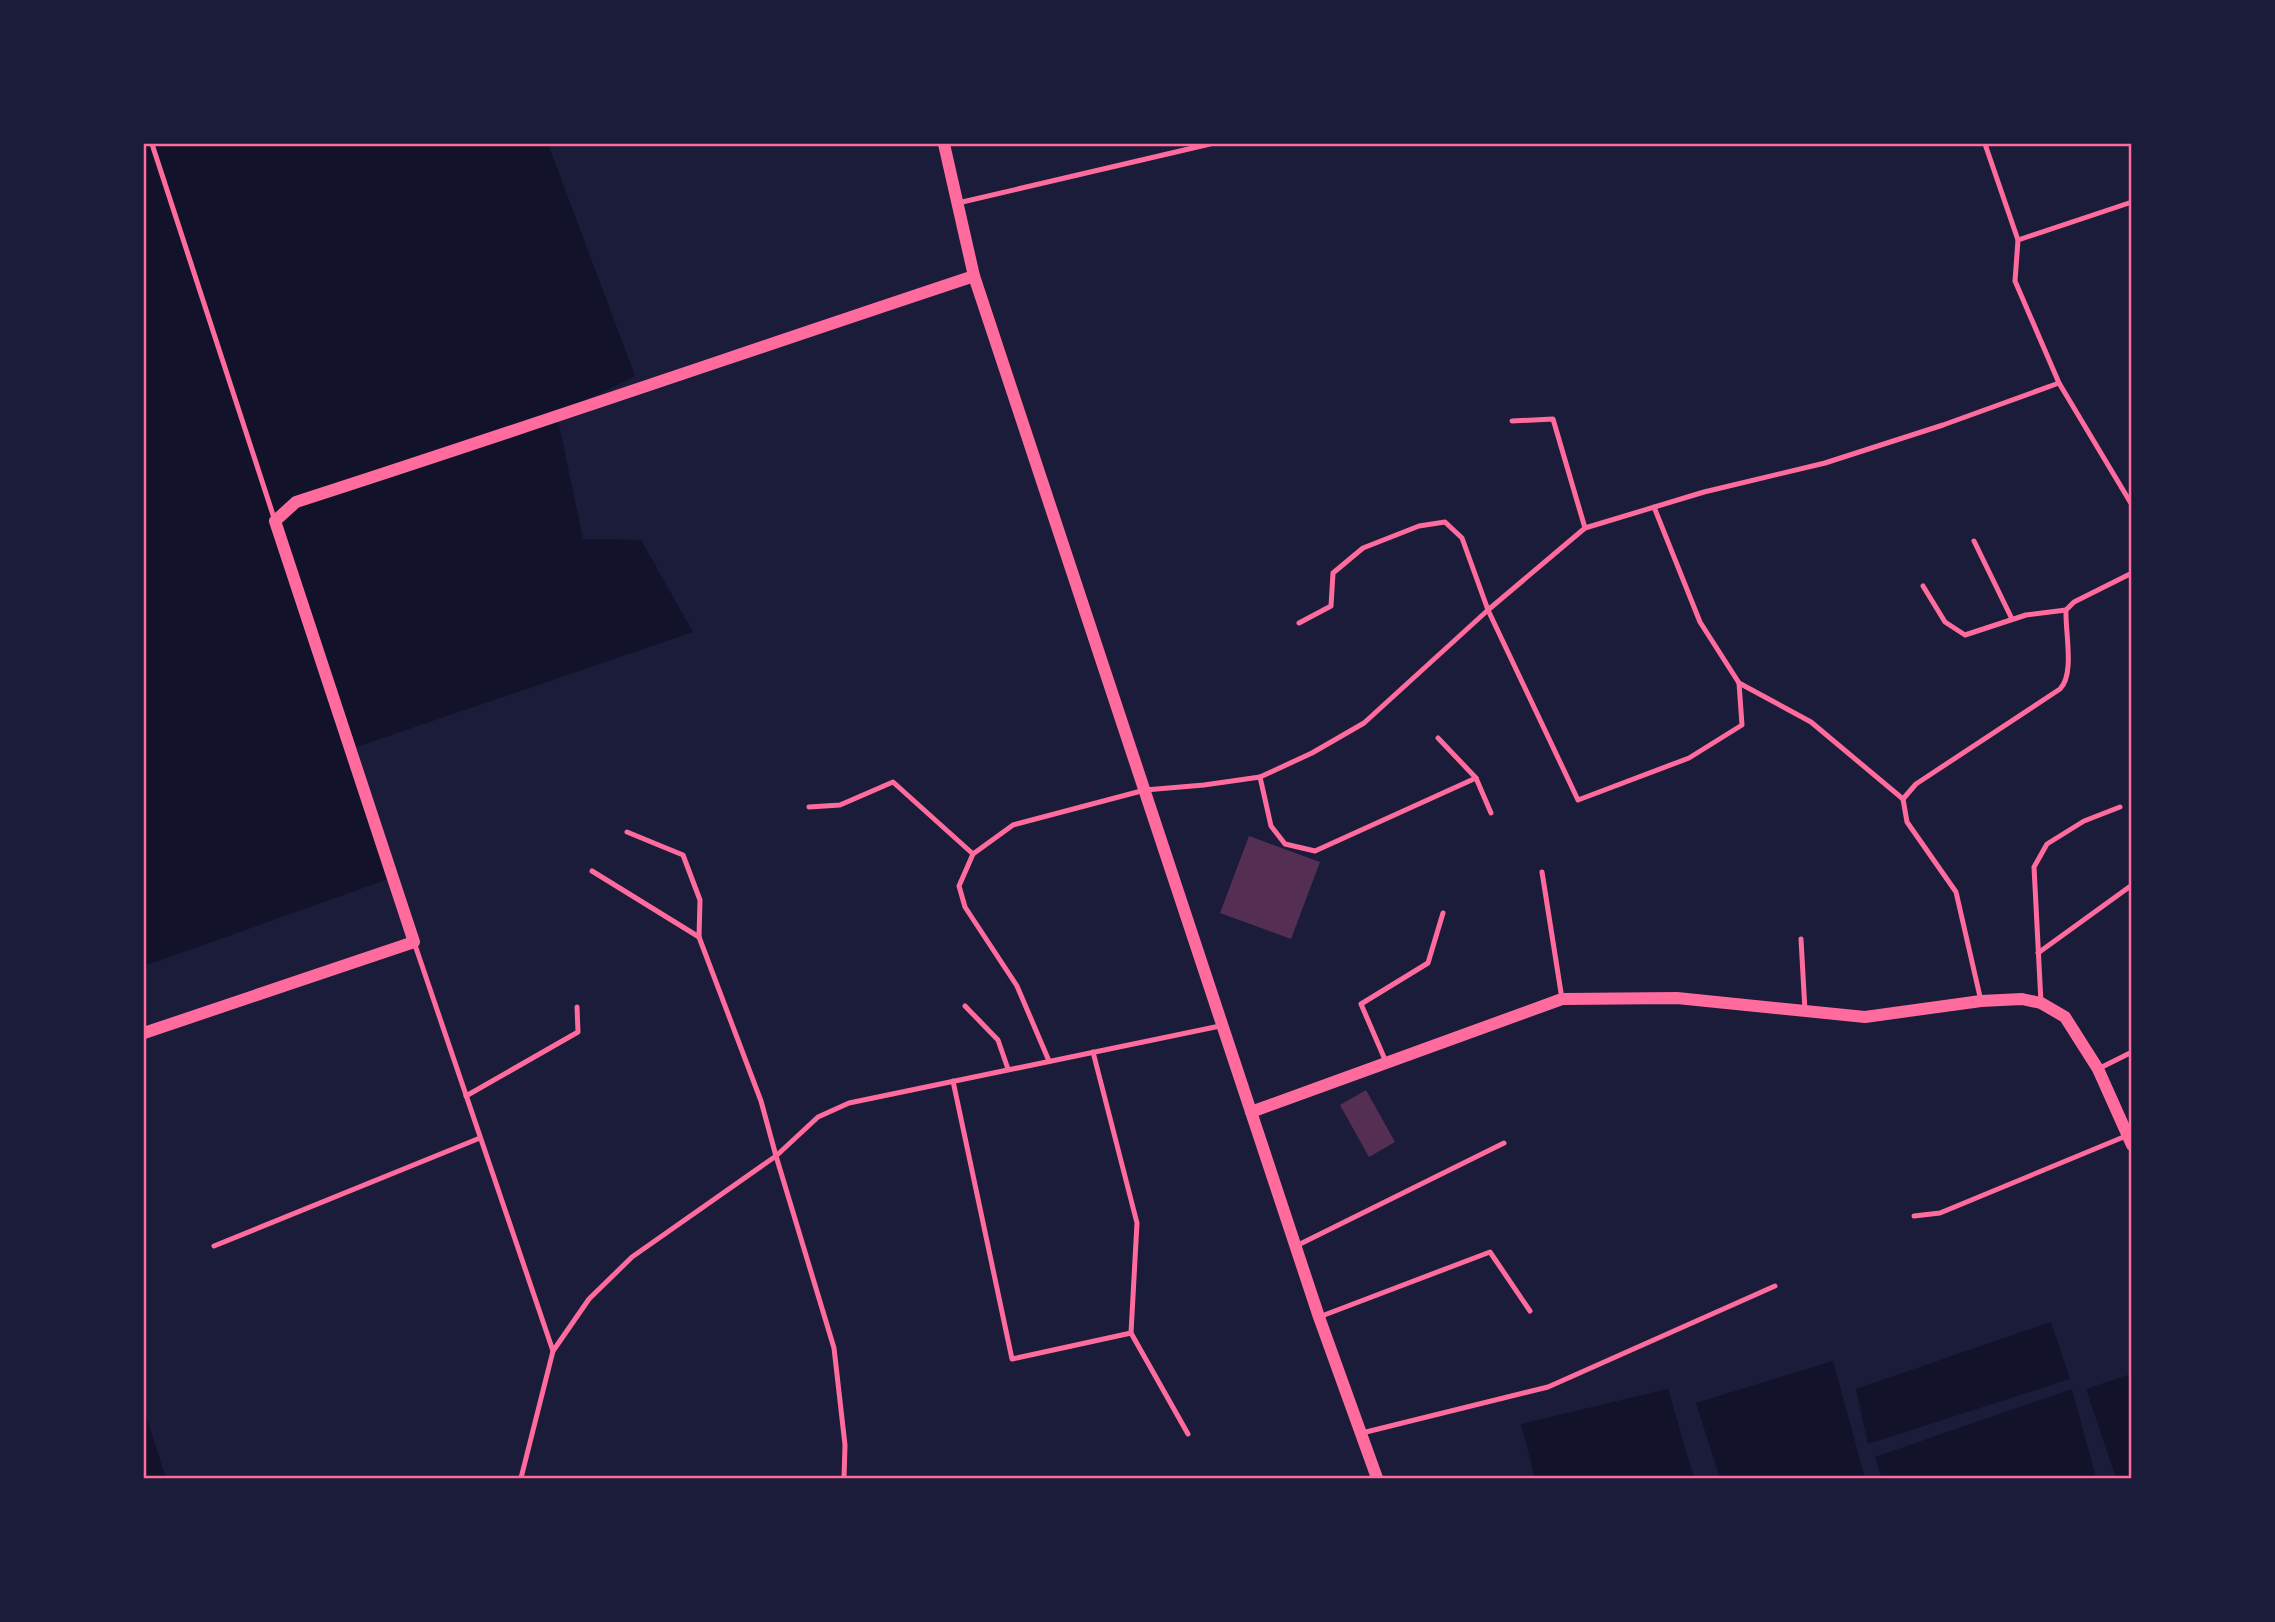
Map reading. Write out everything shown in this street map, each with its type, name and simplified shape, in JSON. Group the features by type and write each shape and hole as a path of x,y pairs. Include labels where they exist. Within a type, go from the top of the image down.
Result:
{"street":[{"path":"944,144 974,276 1319,1317 1377,1479"},
{"path":"144,1033 414,942 275,521 296,502 974,276"},
{"path":"1251,1112 1562,999 1677,998 1865,1017 1981,1001 2022,999 2041,1003 2065,1017 2098,1069 2129,1140"}],"lane":[{"path":"152,144 275,521"},
{"path":"956,204 1210,144"},
{"path":"1985,144 2018,240 2015,281 2059,383 2132,505"},
{"path":"2018,240 2132,202"},
{"path":"1049,1061 1017,986 965,907 959,886 973,854 1013,825 1145,790 1260,777 1312,753 1364,723 1488,610 1585,528 1704,492 1825,463 1943,425 2059,383"},
{"path":"1512,421 1553,419 1585,528"},
{"path":"1299,623 1331,606 1333,573 1363,548 1419,526 1445,522 1462,538 1488,610 1578,800 1689,758 1742,725 1739,683 1700,622 1654,507"},
{"path":"1974,541 2012,619"},
{"path":"1923,586 1945,622 1965,635 2026,615 2066,610 2074,602 2132,573"},
{"path":"1902,799 1916,784 2066,683 2066,610"},
{"path":"1739,683 1811,722 1902,799 1907,822 1956,892 1981,1001"},
{"path":"1438,738 1476,778 1491,813"},
{"path":"1260,777 1271,826 1285,844 1315,851 1476,778"},
{"path":"809,807 840,805 893,782 973,854"},
{"path":"2041,1003 2034,867 2047,844 2084,821 2120,807"},
{"path":"627,832 683,855 700,900 699,936 761,1101 834,1348 845,1445 844,1479"},
{"path":"592,870 699,936"},
{"path":"1542,872 1562,999"},
{"path":"2038,953 2132,885"},
{"path":"1386,1062 1362,1004 1428,963 1443,914"},
{"path":"1801,939 1805,1011"},
{"path":"414,942 553,1351"},
{"path":"965,1006 998,1041 1008,1069"},
{"path":"466,1096 578,1031 577,1007"},
{"path":"521,1479 553,1351 589,1299 632,1257 776,1156 818,1117 849,1103 1224,1026"},
{"path":"1093,1052 1137,1223 1132,1333 1188,1434"},
{"path":"2098,1069 2132,1052"},
{"path":"953,1081 1012,1359 1132,1333"},
{"path":"214,1246 480,1138"},
{"path":"1914,1216 1940,1213 2129,1140"},
{"path":"1296,1246 1504,1143"},
{"path":"1319,1317 1490,1252 1530,1311"},
{"path":"1362,1433 1548,1387 1775,1286"}],"shaded area":[{"path":"144,144 548,144 635,376 557,415 583,539 641,540 693,632 356,747 394,877 144,966"},
{"path":"2051,1322 2070,1379 1868,1444 1856,1389"},
{"path":"1833,1361 1865,1478 1720,1478 1696,1403"},
{"path":"2131,1374 2131,1478 2116,1478 2086,1389"},
{"path":"1668,1389 1694,1478 1535,1478 1521,1424"},
{"path":"2072,1389 2096,1478 1882,1478 1875,1457"},
{"path":"144,1410 166,1478 144,1478"}],"building":[{"path":"1249,836 1320,862 1291,939 1220,913"},
{"path":"1366,1090 1395,1142 1369,1157 1340,1105"}]}
